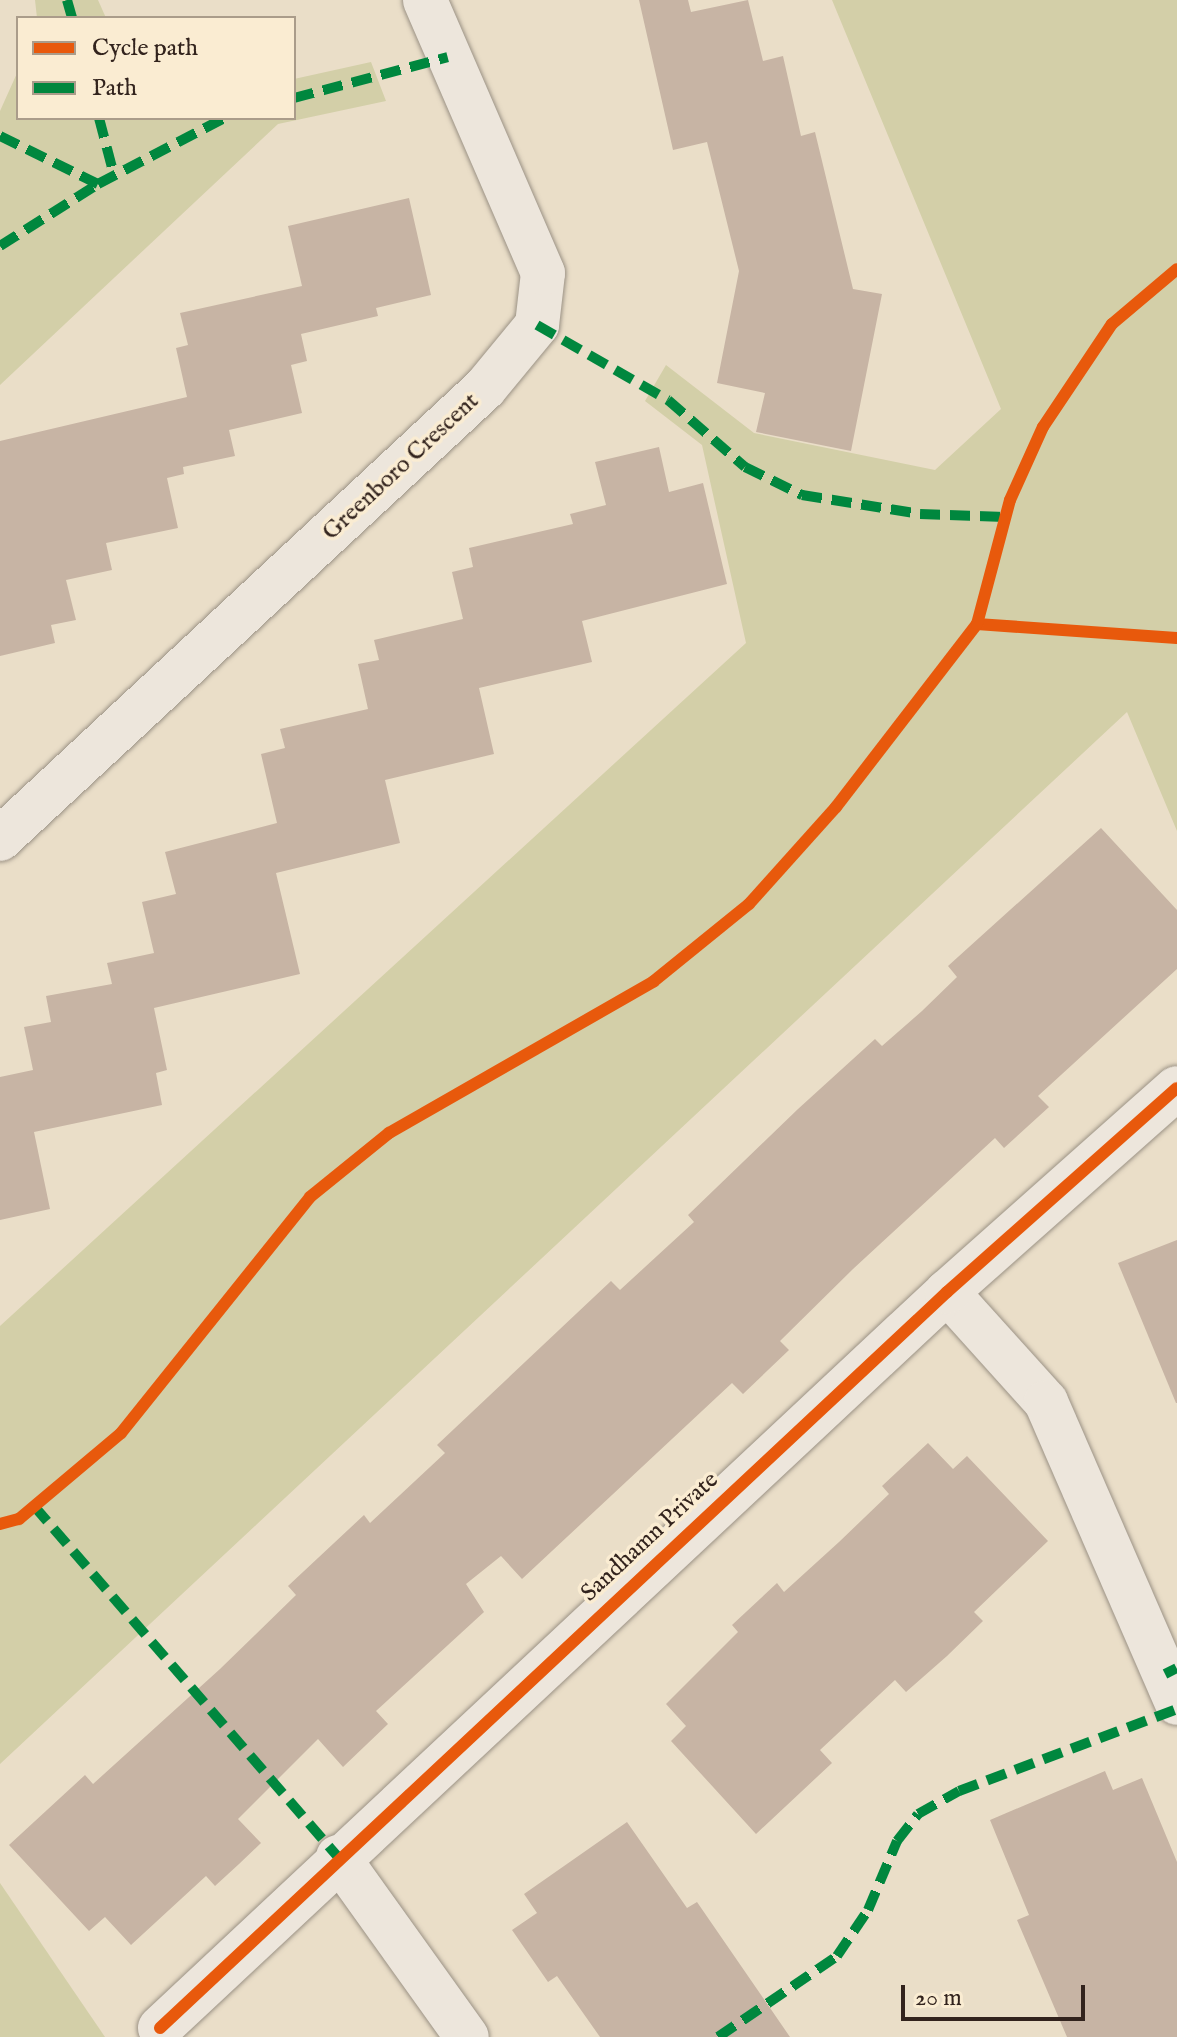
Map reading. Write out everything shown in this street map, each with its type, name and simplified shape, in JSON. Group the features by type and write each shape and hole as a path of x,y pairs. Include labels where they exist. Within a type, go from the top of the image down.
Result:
{"street":[{"name":"Greenboro Crescent","path":"0,839 485,388 537,325 543,273 425,0"},
{"name":"Sandhamn Private","path":"160,2028 338,1857 947,1292 1177,1088"},
{"path":"947,1292 1046,1402 1177,1703"},
{"path":"338,1857 467,2037"}],"shaded area":[{"path":"35,0 98,0 105,16 37,16"},
{"path":"832,0 1177,0 1177,831 1127,712 0,1764 0,1326 746,643 702,445 645,401 666,365 754,433 935,470 1001,409"},
{"path":"371,62 386,101 278,124 0,385 0,111 16,75 16,120 296,120 296,79"},
{"path":"0,1883 105,2037 0,2037"}],"building":[{"path":"639,0 688,0 691,12 748,0 763,61 783,56 801,136 815,132 853,289 882,294 851,451 756,432 765,393 717,383 739,271 707,142 673,150"},
{"path":"409,198 431,295 376,308 378,316 301,334 307,361 291,365 302,413 229,430 235,456 183,467 184,474 167,478 178,528 106,543 112,570 66,580 76,620 51,625 55,643 0,656 0,441 187,397 176,348 188,345 180,313 302,286 288,226"},
{"path":"659,447 669,492 703,483 727,584 582,621 592,662 479,688 494,754 385,780 400,843 276,873 300,974 154,1008 167,1070 156,1073 162,1105 34,1132 50,1209 0,1220 0,1077 33,1070 24,1027 51,1022 46,996 112,984 107,963 154,953 142,902 176,894 165,852 277,823 261,754 285,748 280,729 368,709 358,664 379,660 374,640 463,619 452,572 473,567 469,548 573,524 570,514 606,505 595,462"},
{"path":"1101,828 1177,910 1177,969 1038,1096 1049,1107 1004,1148 995,1138 853,1269 780,1341 789,1350 743,1394 732,1383 522,1579 501,1556 466,1584 484,1612 376,1711 388,1724 343,1767 318,1739 238,1819 261,1843 215,1886 206,1876 131,1945 105,1917 89,1931 9,1845 85,1775 93,1784 220,1669 296,1595 288,1586 364,1515 370,1523 445,1453 437,1445 611,1281 620,1290 694,1222 688,1215 875,1039 882,1046 922,1011 957,977 948,966"},
{"path":"1177,1240 1177,1403 1176,1403 1118,1263"},
{"path":"928,1443 953,1469 967,1456 1048,1541 974,1612 983,1621 947,1656 906,1692 895,1680 820,1750 832,1763 756,1834 671,1741 686,1726 666,1704 738,1632 732,1625 777,1583 784,1592 839,1542 889,1494 882,1486"},
{"path":"1105,1771 1113,1790 1142,1778 1177,1862 1177,2037 1067,2037 1017,1920 1029,1915 990,1820"},
{"path":"627,1822 687,1908 697,1902 790,2037 600,2037 557,1976 548,1982 512,1930 537,1913 524,1894"}],"marked path":[{"path":"67,0 71,16"},
{"path":"296,97 448,57"},
{"path":"100,120 114,175"},
{"path":"0,246 98,184 220,120"},
{"path":"0,136 98,184"},
{"path":"537,325 668,400 745,467 802,495 920,514 1005,517"},
{"path":"34,1506 338,1857"},
{"path":"1165,1674 1177,1668"},
{"path":"718,2037 837,1956 868,1910 897,1841 918,1814 959,1791 1177,1709"}],"cycle path":[{"path":"0,1524 19,1519 121,1433 310,1197 389,1133 654,981 749,904 836,807 977,624 1010,500 1043,427 1112,324 1177,269"},
{"path":"977,624 1177,638"},
{"path":"160,2028 947,1292 1177,1088"}]}
